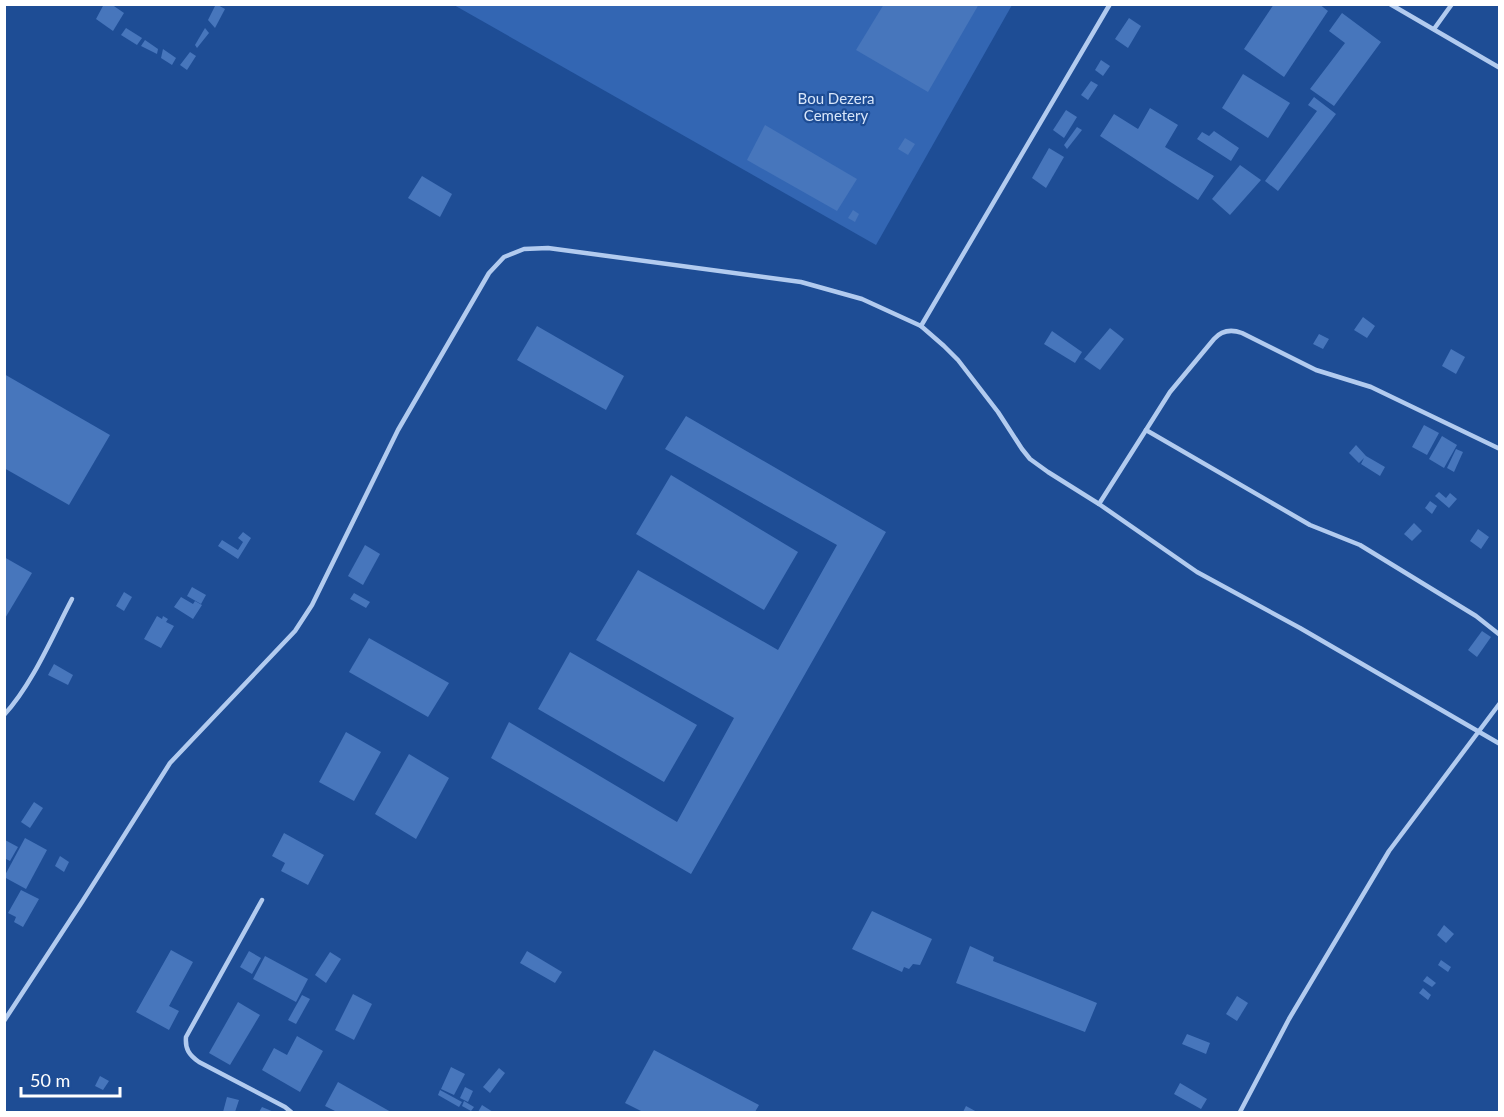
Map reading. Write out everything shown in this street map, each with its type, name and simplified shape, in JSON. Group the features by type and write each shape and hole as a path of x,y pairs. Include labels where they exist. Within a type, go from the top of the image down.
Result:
{"lane":[{"path":"921,326 1110,4"},
{"path":"1390,4 1500,68"},
{"path":"1434,29 1452,4"},
{"path":"4,1021 170,763 295,631 312,605 398,430 489,273 504,257 524,249 548,248 801,282 862,299 921,326 944,346 973,378 1030,459 1197,572 1300,628 1500,744"},
{"path":"1099,504 1170,392 1214,339 1226,331 1234,330 1242,333 1316,369 1371,387 1500,449"},
{"path":"1146,430 1310,525 1360,545 1476,616 1500,635"},
{"path":"4,714 34,672 72,599"},
{"path":"1240,1113 1289,1019 1389,851 1500,703"},
{"path":"262,900 186,1037 185,1044 187,1051 199,1062 285,1107 291,1113"}],"green space":[{"name":"Bou Dezera Cemetery","path":"454,5 1012,5 876,245"}],"building":[{"path":"104,4 111,4 124,13 113,31 96,19"},
{"path":"216,4 225,9 215,28 208,20"},
{"path":"884,4 979,4 928,92 856,50"},
{"path":"1274,4 1319,4 1328,11 1284,77 1244,49"},
{"path":"1342,13 1381,42 1334,106 1310,89 1345,43 1329,31"},
{"path":"1129,18 1141,26 1128,48 1115,39"},
{"path":"126,28 142,38 137,45 121,35"},
{"path":"205,28 209,33 197,48 195,45"},
{"path":"145,40 158,49 157,54 141,46"},
{"path":"163,49 176,58 172,65 161,58"},
{"path":"190,52 196,56 187,70 180,65"},
{"path":"1101,60 1110,66 1103,76 1095,70"},
{"path":"1243,74 1290,103 1268,138 1222,108"},
{"path":"1091,81 1098,85 1088,100 1081,95"},
{"path":"1314,97 1336,114 1278,191 1265,181 1317,111 1308,105"},
{"path":"1150,108 1178,125 1165,147 1214,176 1198,200 1100,136 1114,114 1138,129"},
{"path":"1066,110 1077,117 1064,138 1053,130"},
{"path":"765,125 857,179 837,211 747,160"},
{"path":"1077,127 1082,130 1067,149 1064,145"},
{"path":"1214,131 1239,148 1231,161 1197,139 1202,132 1209,136"},
{"path":"905,138 915,144 908,155 898,149"},
{"path":"1049,148 1064,157 1046,188 1032,178"},
{"path":"1240,165 1261,180 1230,215 1212,199"},
{"path":"422,176 452,194 440,217 408,198"},
{"path":"853,210 859,214 855,222 848,218"},
{"path":"1363,317 1375,326 1367,338 1354,330"},
{"path":"537,326 624,376 606,410 517,360"},
{"path":"1110,328 1124,339 1100,370 1084,359"},
{"path":"1052,331 1082,352 1075,363 1044,344"},
{"path":"1319,334 1329,339 1323,349 1313,344"},
{"path":"1451,349 1465,357 1456,374 1442,366"},
{"path":"4,374 110,435 69,505 4,468"},
{"path":"686,416 886,532 691,874 491,758 509,722 677,822 734,718 596,640 638,570 778,650 837,545 665,449"},
{"path":"1424,425 1439,433 1427,455 1412,447"},
{"path":"1442,436 1457,445 1444,468 1429,459"},
{"path":"1356,445 1366,456 1385,467 1380,476 1361,464 1364,458 1359,463 1349,453"},
{"path":"1456,449 1463,452 1454,472 1447,468"},
{"path":"671,475 798,552 764,610 636,534"},
{"path":"1439,492 1446,498 1450,493 1457,499 1449,508 1435,496"},
{"path":"1430,501 1437,506 1432,514 1425,508"},
{"path":"1414,523 1422,531 1412,541 1404,534"},
{"path":"1478,529 1489,537 1481,549 1470,541"},
{"path":"243,532 251,538 238,559 218,546 222,540 238,550 243,542 238,538"},
{"path":"365,545 380,554 363,585 348,576"},
{"path":"4,557 32,573 4,620"},
{"path":"192,587 206,595 201,604 187,596"},
{"path":"124,592 132,597 124,611 116,606"},
{"path":"354,593 370,602 366,608 350,599"},
{"path":"181,597 193,604 195,601 202,605 193,619 174,607"},
{"path":"157,616 162,619 163,616 168,619 166,622 174,626 161,648 144,639"},
{"path":"1482,631 1491,637 1477,657 1468,650"},
{"path":"369,638 449,683 428,717 349,672"},
{"path":"570,652 697,725 664,782 538,709"},
{"path":"54,664 73,675 68,685 48,675"},
{"path":"346,732 381,752 354,801 319,782"},
{"path":"409,754 449,778 416,839 375,814"},
{"path":"34,802 43,808 30,828 21,822"},
{"path":"284,833 324,855 308,885 281,871 285,863 272,856"},
{"path":"25,838 47,850 26,889 4,877"},
{"path":"5,840 18,847 10,861 4,858"},
{"path":"60,856 69,862 64,872 55,866"},
{"path":"21,890 39,899 23,927 14,922 16,917 8,913"},
{"path":"872,911 932,939 920,965 913,964 909,969 904,967 902,972 852,949"},
{"path":"1444,925 1454,934 1446,943 1437,935"},
{"path":"970,946 994,957 993,961 1097,1003 1085,1032 956,983"},
{"path":"171,950 193,962 169,1006 179,1011 169,1030 136,1012"},
{"path":"249,951 261,958 252,974 240,967"},
{"path":"527,951 562,972 555,983 520,963"},
{"path":"330,952 341,959 326,983 315,975"},
{"path":"265,956 308,979 296,1002 253,979"},
{"path":"1441,960 1451,967 1448,972 1438,965"},
{"path":"1427,976 1436,983 1432,987 1423,981"},
{"path":"1423,988 1431,995 1428,1000 1419,993"},
{"path":"353,994 372,1004 354,1040 335,1030"},
{"path":"302,995 310,999 296,1024 288,1020"},
{"path":"1237,996 1248,1003 1237,1021 1226,1014"},
{"path":"238,1002 260,1015 230,1065 209,1053"},
{"path":"1187,1034 1210,1043 1206,1054 1182,1044"},
{"path":"297,1036 323,1051 300,1092 262,1070 274,1048 287,1055"},
{"path":"654,1050 759,1105 755,1112 643,1112 625,1103"},
{"path":"451,1067 465,1074 454,1095 441,1089"},
{"path":"499,1068 505,1073 490,1093 483,1087"},
{"path":"100,1076 109,1081 103,1090 95,1086"},
{"path":"338,1082 391,1112 337,1112 325,1106"},
{"path":"1180,1083 1207,1099 1201,1109 1174,1094"},
{"path":"465,1087 473,1091 468,1102 460,1098"},
{"path":"440,1090 462,1102 459,1107 438,1095"},
{"path":"227,1097 239,1100 235,1112 223,1112"},
{"path":"464,1101 474,1107 471,1111 462,1106"},
{"path":"482,1105 493,1112 478,1112"},
{"path":"966,1106 977,1112 963,1112"},
{"path":"262,1107 274,1112 259,1112"}]}
